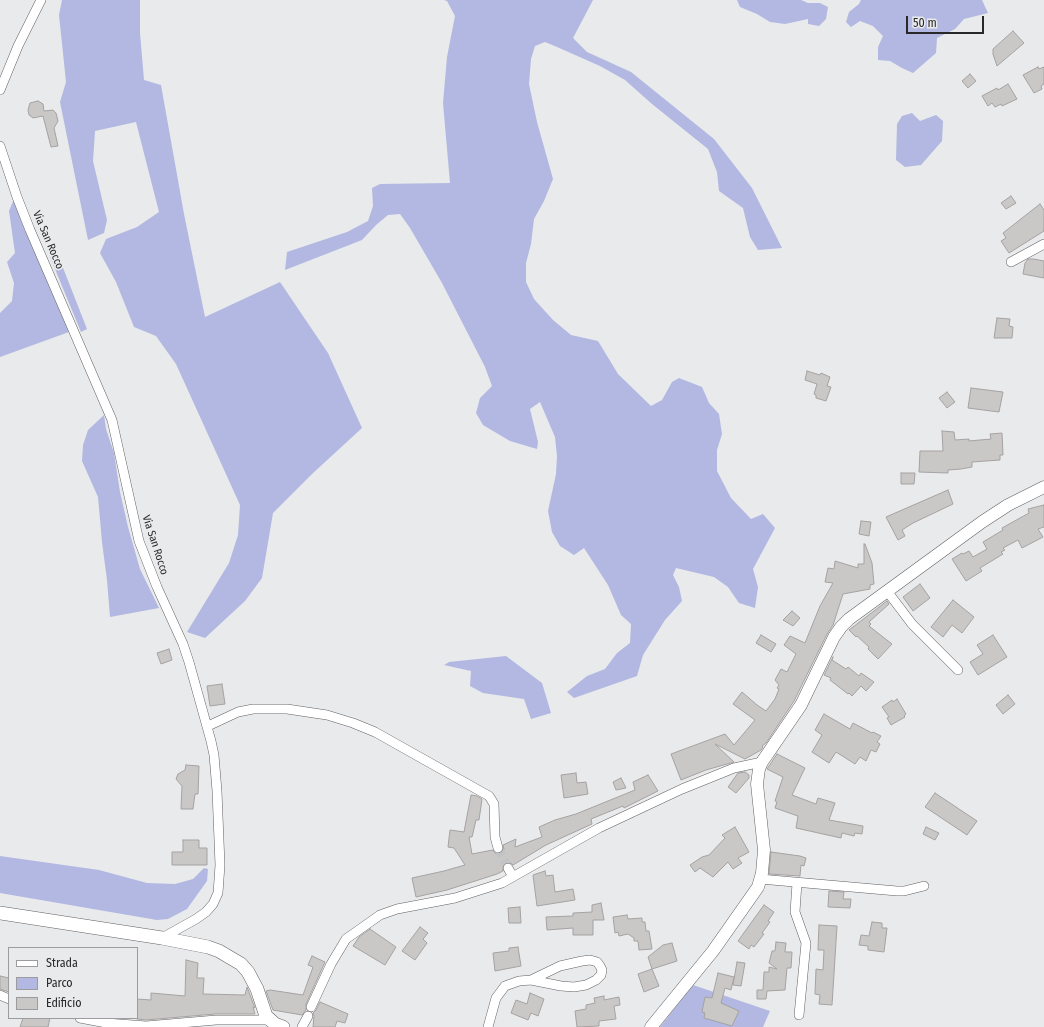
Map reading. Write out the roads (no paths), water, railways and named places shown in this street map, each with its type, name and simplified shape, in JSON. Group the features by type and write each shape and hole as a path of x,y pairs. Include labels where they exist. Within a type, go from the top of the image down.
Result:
{"main road":[{"path":"0,913 208,946 230,956 241,964 254,981 263,1009 269,1020 283,1027"}],"street":[{"path":"0,90 18,46 41,0"},
{"name":"Via San Rocco","path":"0,146 30,230 112,420 139,541 157,587 183,644 208,726 214,755 220,866 218,893 213,904 206,912 162,938"},
{"path":"1011,262 1044,244"},
{"path":"651,1027 713,951 754,893 763,867 764,850 757,776 758,768 801,706 834,637 841,627 849,619 985,519 1044,486"},
{"path":"887,591 912,624 958,670"},
{"path":"208,726 238,712 253,709 287,708 327,715 353,723 374,732 489,796 494,804 495,837 498,848"},
{"path":"302,1027 331,964 346,939 380,915 397,909 454,898 496,885 513,877 599,828 682,789 734,768 762,762"},
{"path":"508,868 513,877"},
{"path":"760,879 897,891 904,891 924,886"},
{"path":"797,883 795,912 806,943 799,1015"},
{"path":"488,1027 496,998 500,991 510,983 531,980 560,966 573,962 590,960 597,962 602,970 601,975 596,980 586,985 574,987 531,980"},
{"path":"85,1019 106,1023 146,1026 216,1020 269,1020"}],"tunnel":[{"path":"498,848 508,868"}]}
